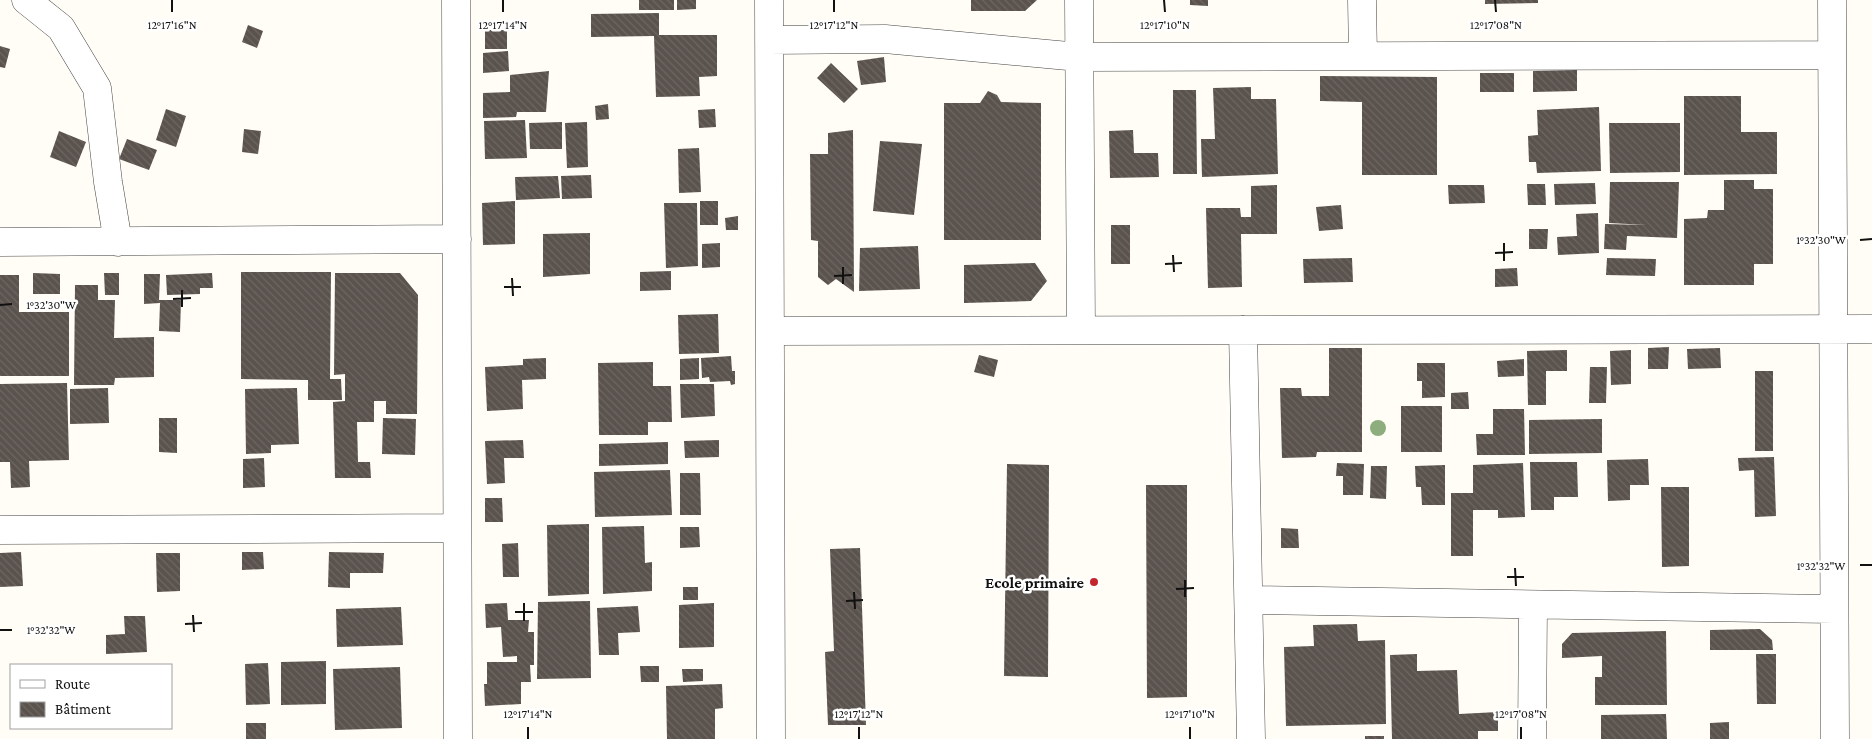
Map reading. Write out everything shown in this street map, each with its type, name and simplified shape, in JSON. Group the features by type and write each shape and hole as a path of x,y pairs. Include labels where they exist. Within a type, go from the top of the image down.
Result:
{"street":[{"path":"26,0 61,28 97,88 108,182 118,242"},
{"path":"456,0 458,739"},
{"path":"768,0 772,739"},
{"path":"1079,0 1081,330"},
{"path":"1362,0 1363,56"},
{"path":"1832,0 1835,739"},
{"path":"769,40 885,39 1080,57 1832,55"},
{"path":"0,242 457,239"},
{"path":"770,331 1872,329"},
{"path":"1243,330 1252,739"},
{"path":"0,530 458,528"},
{"path":"1250,600 1834,609"},
{"path":"1532,739 1533,605"}],"building":[{"path":"639,0 674,0 674,10 639,10"},
{"path":"677,0 696,0 696,9 677,10"},
{"path":"971,0 1037,0 1025,11 971,11"},
{"path":"1190,0 1208,0 1208,6 1190,5"},
{"path":"1485,0 1538,0 1538,3 1485,4"},
{"path":"659,13 659,35 717,35 717,76 699,77 700,96 656,97 654,36 591,37 591,14"},
{"path":"248,25 263,31 257,48 242,42"},
{"path":"485,30 507,30 507,49 485,49"},
{"path":"0,46 10,49 5,68 0,67"},
{"path":"508,51 509,71 483,73 483,53"},
{"path":"884,57 886,82 861,85 857,61"},
{"path":"831,63 858,89 844,103 817,78"},
{"path":"1577,70 1577,91 1533,92 1533,71"},
{"path":"549,71 546,112 517,112 516,117 483,118 483,93 510,92 510,75"},
{"path":"1480,73 1514,73 1514,92 1480,92"},
{"path":"1320,76 1437,77 1437,175 1362,175 1362,102 1320,101"},
{"path":"1251,87 1251,99 1276,99 1278,174 1202,177 1201,139 1215,139 1213,88"},
{"path":"1173,90 1196,90 1197,174 1173,174"},
{"path":"988,91 997,95 1001,102 1041,103 1041,240 944,240 944,103 980,103"},
{"path":"1684,96 1741,96 1741,132 1777,132 1777,174 1684,175"},
{"path":"608,104 609,119 596,120 595,106"},
{"path":"1599,107 1601,171 1537,173 1536,162 1529,162 1528,136 1538,135 1537,110"},
{"path":"166,109 186,116 176,147 156,140"},
{"path":"715,109 716,127 699,128 698,110"},
{"path":"525,120 527,158 485,159 484,121"},
{"path":"562,122 562,149 530,149 529,123"},
{"path":"587,122 588,167 567,168 565,123"},
{"path":"1609,123 1680,123 1680,172 1610,173"},
{"path":"244,129 261,131 258,154 242,152"},
{"path":"853,130 854,292 836,279 828,285 818,277 818,241 811,240 810,154 828,154 828,133"},
{"path":"1133,130 1134,153 1158,153 1159,177 1110,178 1109,131"},
{"path":"59,131 86,142 76,167 50,157"},
{"path":"127,139 157,150 149,170 119,159"},
{"path":"880,141 922,144 914,215 873,211"},
{"path":"699,148 701,192 679,193 678,149"},
{"path":"591,175 592,198 562,199 561,176"},
{"path":"558,176 560,198 516,200 515,177"},
{"path":"1724,180 1754,180 1754,189 1773,189 1773,264 1754,264 1754,285 1684,285 1684,219 1707,218 1708,210 1724,210"},
{"path":"1610,182 1679,182 1677,238 1627,236 1626,250 1604,249 1605,224 1647,225 1609,223"},
{"path":"1595,183 1596,204 1555,205 1554,184"},
{"path":"1527,184 1545,184 1546,205 1528,205"},
{"path":"1277,185 1277,234 1241,234 1242,287 1208,288 1206,208 1240,208 1241,217 1251,217 1251,186"},
{"path":"1448,185 1484,185 1485,203 1449,204"},
{"path":"515,201 515,244 483,245 482,203"},
{"path":"700,201 718,201 718,225 700,225"},
{"path":"664,203 697,203 698,266 666,268"},
{"path":"1341,205 1343,229 1319,231 1316,207"},
{"path":"1598,213 1599,253 1558,255 1557,237 1577,236 1576,214"},
{"path":"738,216 738,230 726,230 725,218"},
{"path":"1111,225 1130,225 1130,264 1111,264"},
{"path":"1529,229 1548,229 1547,249 1529,249"},
{"path":"590,233 590,274 543,277 543,234"},
{"path":"720,243 720,267 702,268 702,244"},
{"path":"918,246 920,289 859,291 860,248"},
{"path":"1352,258 1353,282 1304,283 1303,259"},
{"path":"1607,258 1656,259 1655,276 1606,275"},
{"path":"1035,263 1047,281 1031,301 964,303 964,265"},
{"path":"1517,268 1518,286 1495,287 1495,269"},
{"path":"671,271 671,290 640,291 640,272"},
{"path":"241,272 331,272 330,379 341,379 342,400 308,400 308,380 241,379"},
{"path":"33,273 60,274 60,294 33,294"},
{"path":"104,273 119,273 119,295 105,295"},
{"path":"212,273 213,288 200,288 200,294 167,295 166,275"},
{"path":"335,273 400,273 418,295 417,414 386,414 386,401 374,401 374,422 357,422 358,462 370,462 371,478 335,478 333,402 345,401 345,374 334,375"},
{"path":"144,274 160,274 159,300 181,300 180,332 159,331 160,303 144,304"},
{"path":"0,275 19,275 19,312 69,312 69,376 0,376"},
{"path":"75,285 98,285 98,300 115,300 114,338 154,337 154,377 115,378 114,385 74,385"},
{"path":"718,314 719,353 679,354 678,315"},
{"path":"1669,347 1668,369 1648,369 1648,348"},
{"path":"1329,348 1362,348 1362,452 1317,452 1316,457 1282,458 1280,388 1301,388 1302,396 1329,396"},
{"path":"1720,348 1721,368 1688,369 1687,349"},
{"path":"1567,350 1567,371 1546,371 1546,405 1528,405 1527,351"},
{"path":"1631,350 1631,384 1611,385 1610,351"},
{"path":"979,355 998,360 994,377 974,372"},
{"path":"731,356 732,371 735,371 735,384 731,385 730,381 710,382 709,377 702,378 701,358"},
{"path":"546,358 546,379 522,380 523,409 487,411 485,367 523,365 523,359"},
{"path":"699,358 699,379 680,380 680,359"},
{"path":"1524,359 1524,376 1498,377 1497,361"},
{"path":"653,362 653,386 671,386 672,422 648,422 648,435 599,435 598,363"},
{"path":"1417,363 1445,363 1445,397 1422,398 1422,381 1417,381"},
{"path":"1590,367 1607,367 1606,403 1589,403"},
{"path":"1755,371 1773,371 1773,451 1755,451"},
{"path":"67,383 69,460 29,461 30,487 11,488 10,462 0,462 0,384"},
{"path":"680,384 714,384 715,416 681,418"},
{"path":"108,388 109,423 70,424 70,389"},
{"path":"297,388 299,444 271,445 271,453 246,454 245,389"},
{"path":"1468,392 1469,409 1451,409 1451,393"},
{"path":"1401,406 1442,406 1442,452 1401,452"},
{"path":"1493,409 1524,409 1525,455 1477,455 1476,434 1493,434"},
{"path":"159,418 177,418 177,453 159,452"},
{"path":"383,418 416,419 415,455 382,454"},
{"path":"1602,419 1602,453 1529,454 1529,420"},
{"path":"523,440 524,458 504,458 505,483 487,484 485,441"},
{"path":"719,440 719,457 685,458 684,441"},
{"path":"668,442 668,464 599,466 599,444"},
{"path":"1774,457 1776,516 1755,517 1754,470 1739,471 1738,458"},
{"path":"264,458 265,487 243,488 243,459"},
{"path":"1648,459 1649,485 1630,485 1630,500 1608,501 1607,460"},
{"path":"1530,462 1577,462 1578,497 1554,497 1554,510 1531,510"},
{"path":"1337,463 1364,464 1363,495 1343,495 1343,476 1336,476"},
{"path":"1523,463 1525,517 1498,518 1498,510 1473,510 1473,556 1451,556 1451,493 1473,493 1473,465"},
{"path":"1007,464 1049,465 1048,677 1004,676"},
{"path":"1445,465 1445,505 1422,505 1421,487 1416,487 1415,466"},
{"path":"1371,466 1387,466 1386,499 1370,498"},
{"path":"670,470 672,515 595,517 594,472"},
{"path":"680,473 700,473 701,515 680,515"},
{"path":"1146,485 1187,485 1187,697 1147,698"},
{"path":"1661,487 1689,487 1689,566 1662,567"},
{"path":"485,498 502,498 503,522 485,522"},
{"path":"589,524 589,594 548,596 547,525"},
{"path":"644,526 645,563 652,562 652,591 603,594 602,527"},
{"path":"680,527 699,527 700,547 680,548"},
{"path":"1281,528 1298,529 1299,548 1281,548"},
{"path":"518,543 519,577 503,577 502,544"},
{"path":"860,548 866,725 828,725 825,652 834,651 830,549"},
{"path":"21,552 23,586 0,587 0,553"},
{"path":"242,552 263,552 264,569 242,570"},
{"path":"329,552 384,553 383,573 350,573 350,588 328,587"},
{"path":"156,553 180,553 180,591 157,592"},
{"path":"683,587 698,587 698,600 683,600"},
{"path":"590,601 591,678 537,679 538,602"},
{"path":"507,603 508,620 529,620 528,632 534,632 534,665 530,665 531,682 521,682 521,704 485,706 484,684 487,684 487,662 517,662 517,656 503,657 501,627 486,628 485,604"},
{"path":"714,603 714,647 679,648 679,605"},
{"path":"638,606 640,632 618,633 619,655 599,655 597,608"},
{"path":"401,607 403,645 337,647 336,609"},
{"path":"124,616 145,616 147,652 106,654 106,635 125,634"},
{"path":"1357,624 1358,641 1385,640 1386,724 1286,726 1284,647 1314,646 1313,625"},
{"path":"1760,629 1772,640 1773,650 1710,650 1710,630"},
{"path":"1666,631 1667,705 1595,705 1595,677 1602,677 1602,656 1562,658 1562,644 1572,633"},
{"path":"1417,654 1417,671 1457,670 1459,714 1498,712 1498,731 1478,731 1478,739 1392,739 1390,655"},
{"path":"1756,654 1776,654 1776,704 1757,704"},
{"path":"326,661 326,704 281,705 281,662"},
{"path":"268,663 270,704 246,705 245,664"},
{"path":"640,666 659,666 659,682 641,682"},
{"path":"400,667 402,728 335,730 333,669"},
{"path":"682,669 703,669 703,681 683,682"},
{"path":"722,684 723,708 715,709 715,739 667,739 666,686"},
{"path":"1666,714 1667,739 1601,739 1601,715"},
{"path":"1729,722 1729,739 1710,739 1710,723"},
{"path":"246,723 266,723 266,739 246,739"},
{"path":"1365,736 1384,736 1384,739 1365,739"}],"place":[{"name":"Ecole primaire","path":"1094,582"}]}
